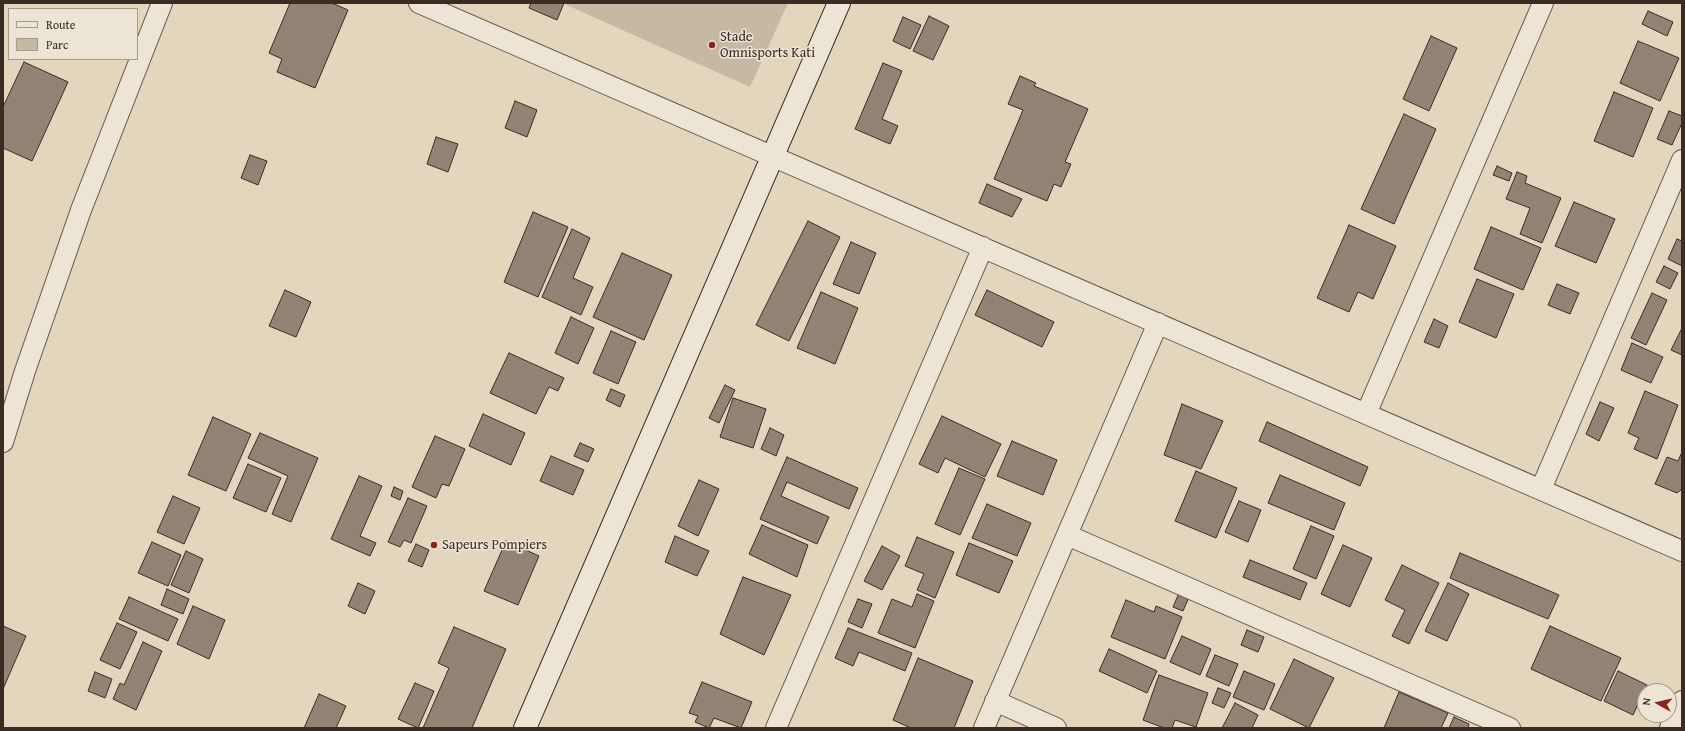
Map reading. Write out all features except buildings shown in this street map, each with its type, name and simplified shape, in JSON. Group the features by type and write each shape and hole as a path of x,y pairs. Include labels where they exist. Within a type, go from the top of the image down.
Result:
{"main road":[{"path":"525,728 839,3"}],"street":[{"path":"3,442 25,370 82,210 162,3"},
{"path":"419,3 1682,551"},
{"path":"1366,414 1542,3"},
{"path":"1540,489 1682,160"},
{"path":"776,728 983,248"},
{"path":"984,728 1158,323"},
{"path":"1067,536 1510,728"},
{"path":"995,701 1056,728"},
{"path":"1670,728 1682,701"}],"green space":[{"name":"Stade Omnisports Kati","path":"562,3 788,3 750,87"}],"place":[{"name":"Stade Omnisports Kati","path":"712,45"},
{"name":"Sapeurs Pompiers","path":"434,545"}]}
